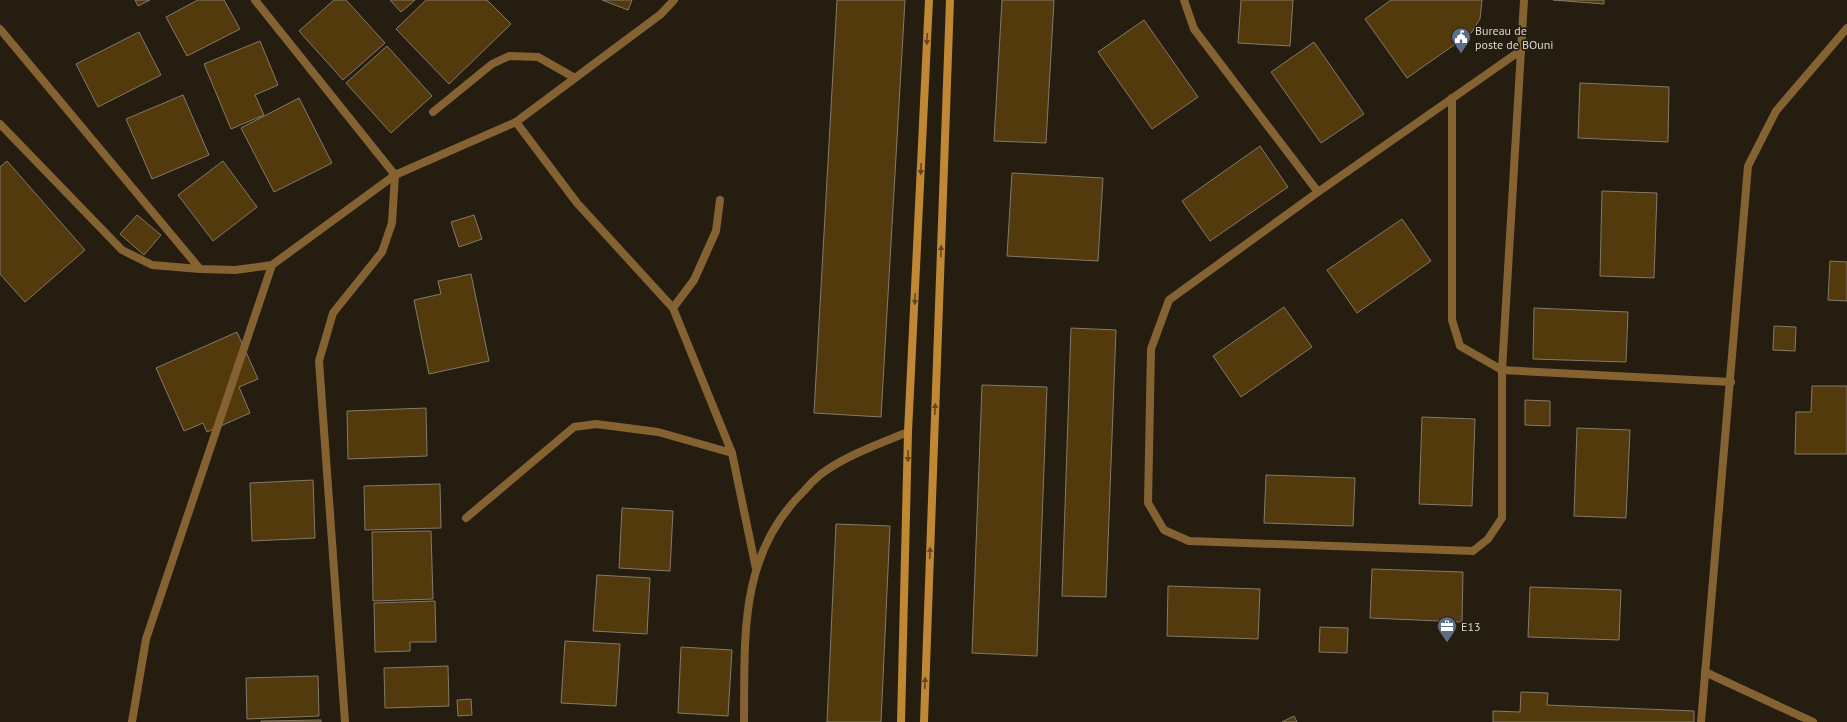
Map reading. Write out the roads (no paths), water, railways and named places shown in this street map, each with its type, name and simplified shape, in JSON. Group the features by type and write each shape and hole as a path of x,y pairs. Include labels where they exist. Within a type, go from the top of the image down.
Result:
{"street":[{"path":"255,0 395,175 392,223 382,252 333,313 319,361 346,722"},
{"path":"0,124 122,250 152,265 235,270 272,264 395,175 516,122 661,14 674,0"},
{"path":"901,722 908,432 929,0"},
{"path":"924,722 950,0"},
{"path":"1184,0 1194,29 1318,192"},
{"path":"1520,50 1318,192 1169,300 1151,349 1148,503 1164,530 1189,541 1473,551 1488,539 1502,518 1502,370 1524,0"},
{"path":"1701,722 1731,382 1748,166 1776,111 1847,28"},
{"path":"0,29 200,269"},
{"path":"433,112 492,64 509,56 538,57 575,78"},
{"path":"1452,98 1452,320 1460,346 1502,370 1731,382"},
{"path":"516,122 577,203 673,308 732,453 756,569"},
{"path":"673,308 694,280 716,231 720,200"},
{"path":"132,722 146,639 272,264"},
{"path":"466,518 574,427 596,424 658,432 732,453"},
{"path":"744,722 746,626 750,594 756,569 772,532 792,502 821,474 856,454 908,432"},
{"path":"1705,672 1813,722"}],"place":[{"name":"Bureau de poste de BOuni","path":"1461,54"},
{"name":"E13","path":"1447,643"}]}
